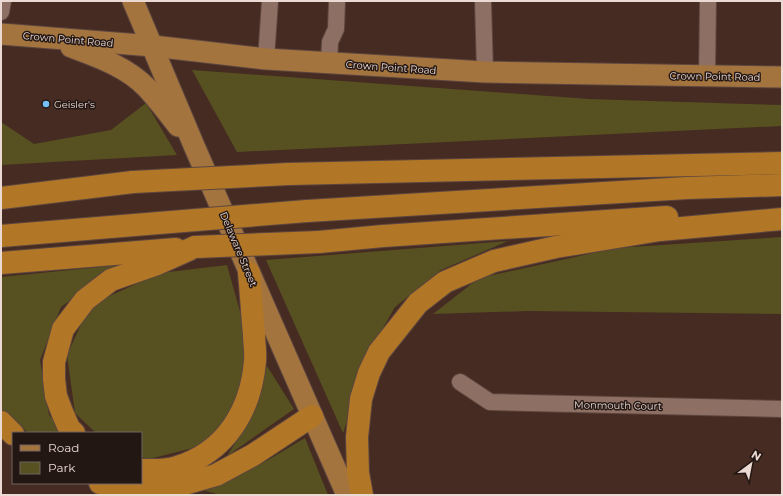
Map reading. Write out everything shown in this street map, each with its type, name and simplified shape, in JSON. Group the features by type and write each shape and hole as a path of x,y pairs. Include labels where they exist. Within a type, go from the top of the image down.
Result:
{"highway":[{"path":"1,198 133,182 288,174 782,163"},
{"path":"1,236 307,211 687,188 782,185"},
{"path":"1,263 195,248 319,242 383,236 737,212 782,213"},
{"path":"362,495 358,473 357,437 361,399 369,373 378,352 418,303 446,282 494,261 556,248 660,230 782,219"},
{"path":"73,432 69,428 56,396 54,379 54,362 63,329 84,300 111,280 157,264 195,248"},
{"path":"142,470 176,468 192,462 217,446 235,426 251,390 256,360 249,273"},
{"path":"105,484 154,493 216,475 253,455 312,416"},
{"path":"1,422 12,433"}],"main road":[{"name":"Delaware Street","path":"133,1 249,273 347,495"},
{"name":"Crown Point Road","path":"1,34 153,46 266,59 485,72 782,77"},
{"path":"46,37 103,58 128,72 146,87 195,148"}],"street":[{"path":"1,12 3,1"},
{"path":"266,59 270,1"},
{"path":"329,63 330,42 336,29 337,1"},
{"path":"483,1 485,72"},
{"path":"707,76 708,1"},
{"name":"Monmouth Court","path":"460,382 490,402 782,409"}],"green space":[{"path":"192,70 589,99 782,105 782,126 237,152"},
{"path":"146,103 177,155 1,165 1,122 34,144 111,130"},
{"path":"782,237 782,314 528,311 433,314 479,278 616,248"},
{"path":"508,241 441,270 395,307 372,347 343,433 266,260"},
{"path":"120,265 61,307 40,360 49,415 65,432 28,432 1,412 1,277"},
{"path":"227,265 246,333 241,393 213,443 149,459 142,457 142,432 95,432 75,413 67,355 90,305 160,273"},
{"path":"267,366 294,409 227,456 244,429"},
{"path":"305,438 328,495 220,495 203,490 268,460"}],"place":[{"name":"Geisler's","path":"46,104"}]}
